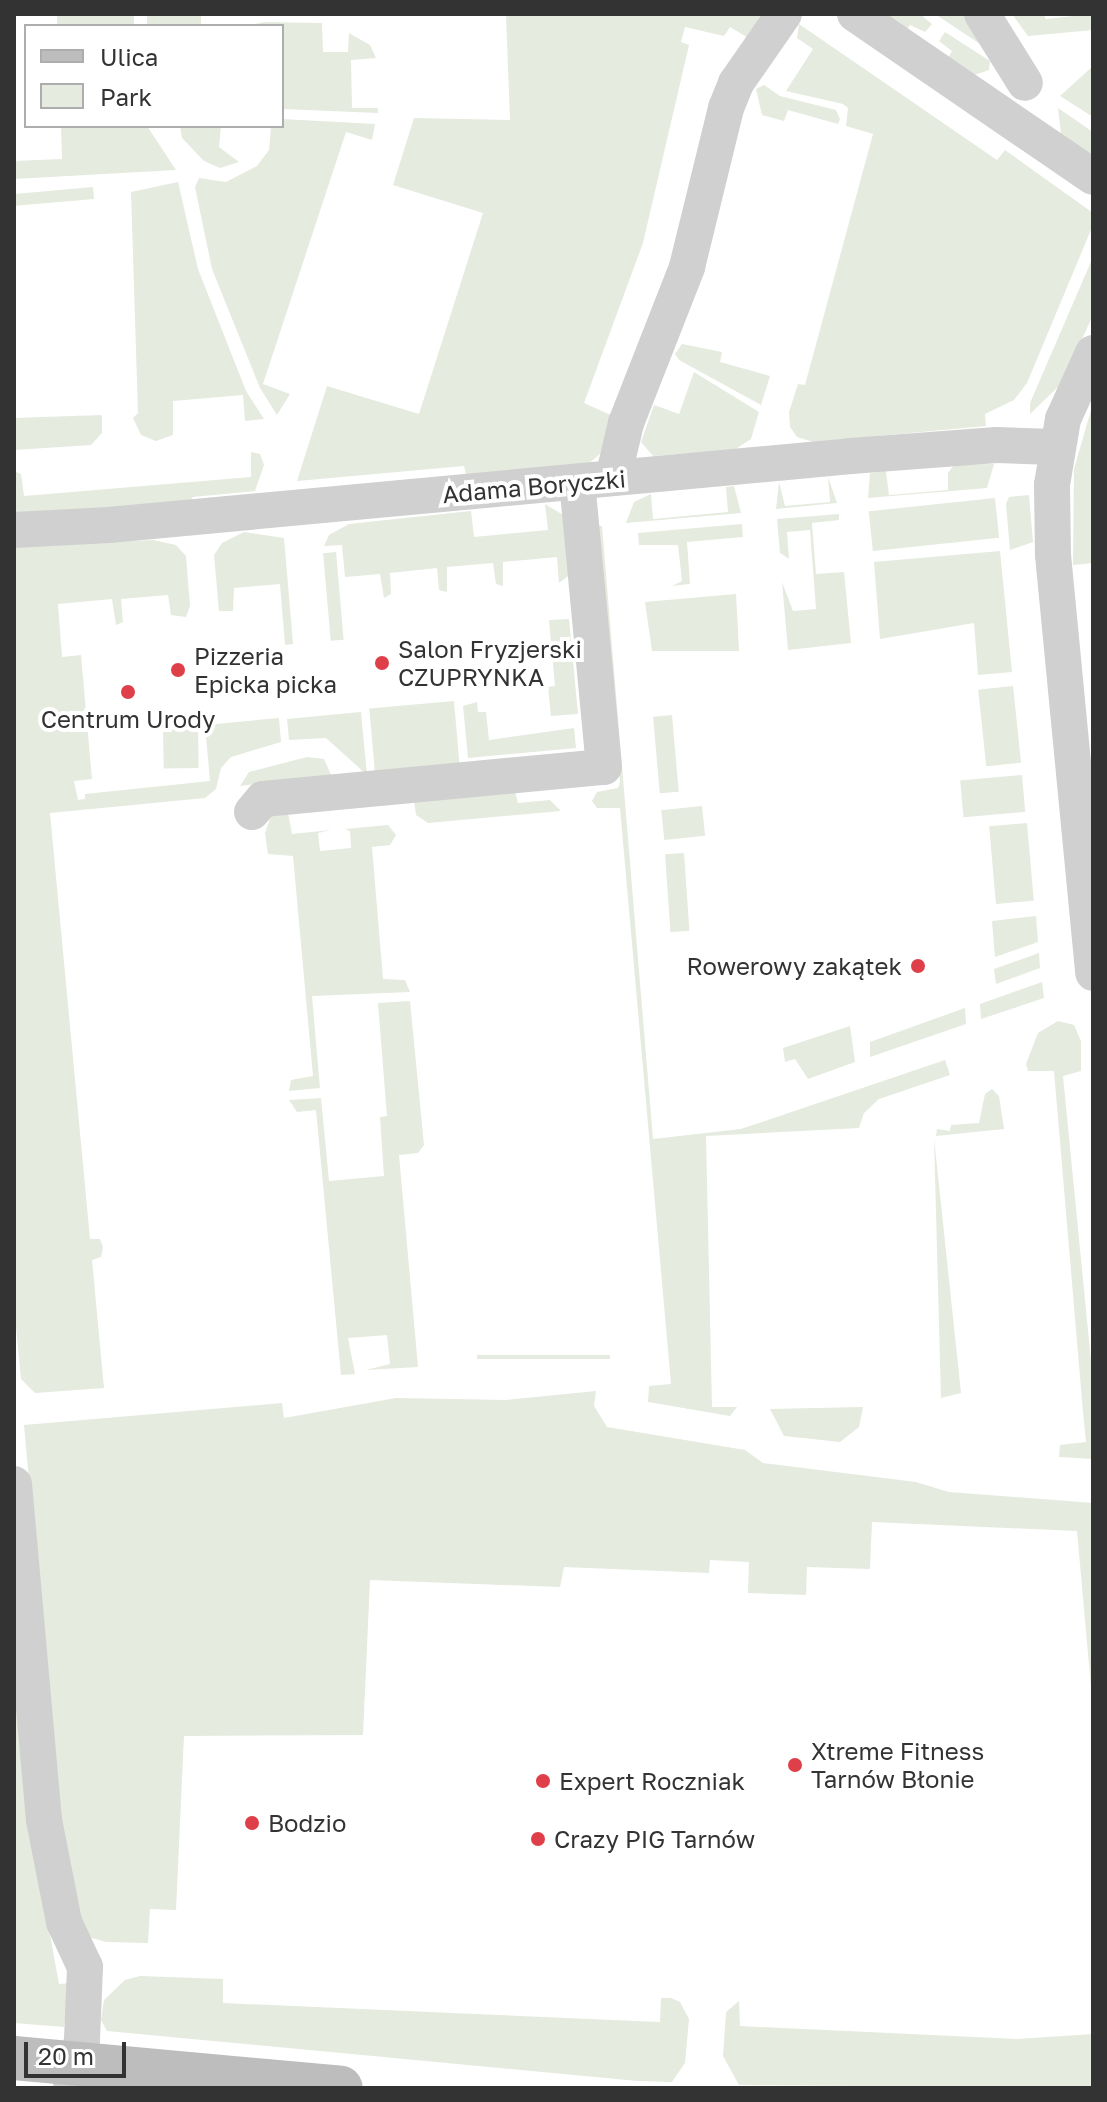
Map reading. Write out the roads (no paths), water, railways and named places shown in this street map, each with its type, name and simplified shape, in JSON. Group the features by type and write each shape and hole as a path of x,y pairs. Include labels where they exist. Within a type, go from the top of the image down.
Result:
{"main road":[{"path":"14,2058 74,2076 341,2088"}],"street":[{"path":"613,478 626,423 687,267 726,108 753,55 784,14"},
{"path":"855,14 1093,177"},
{"path":"982,14 1025,83"},
{"path":"1093,353 1055,447 1053,555 1093,973"},
{"name":"Adama Boryczki","path":"14,530 979,446 1055,447"},
{"path":"252,812 263,799 604,767 577,482"},
{"path":"14,1484 44,1820 64,1922 85,1967 74,2076"}],"place":[{"name":"Salon Fryzjerski CZUPRYNKA","path":"382,663"},
{"name":"Pizzeria Epicka picka","path":"178,670"},
{"name":"Centrum Urody","path":"128,692"},
{"name":"Rowerowy zakątek","path":"918,966"},
{"name":"Xtreme Fitness Tarnów Błonie","path":"795,1765"},
{"name":"Expert Roczniak","path":"543,1781"},
{"name":"Bodzio","path":"252,1823"},
{"name":"Crazy PIG Tarnów","path":"538,1839"}]}
